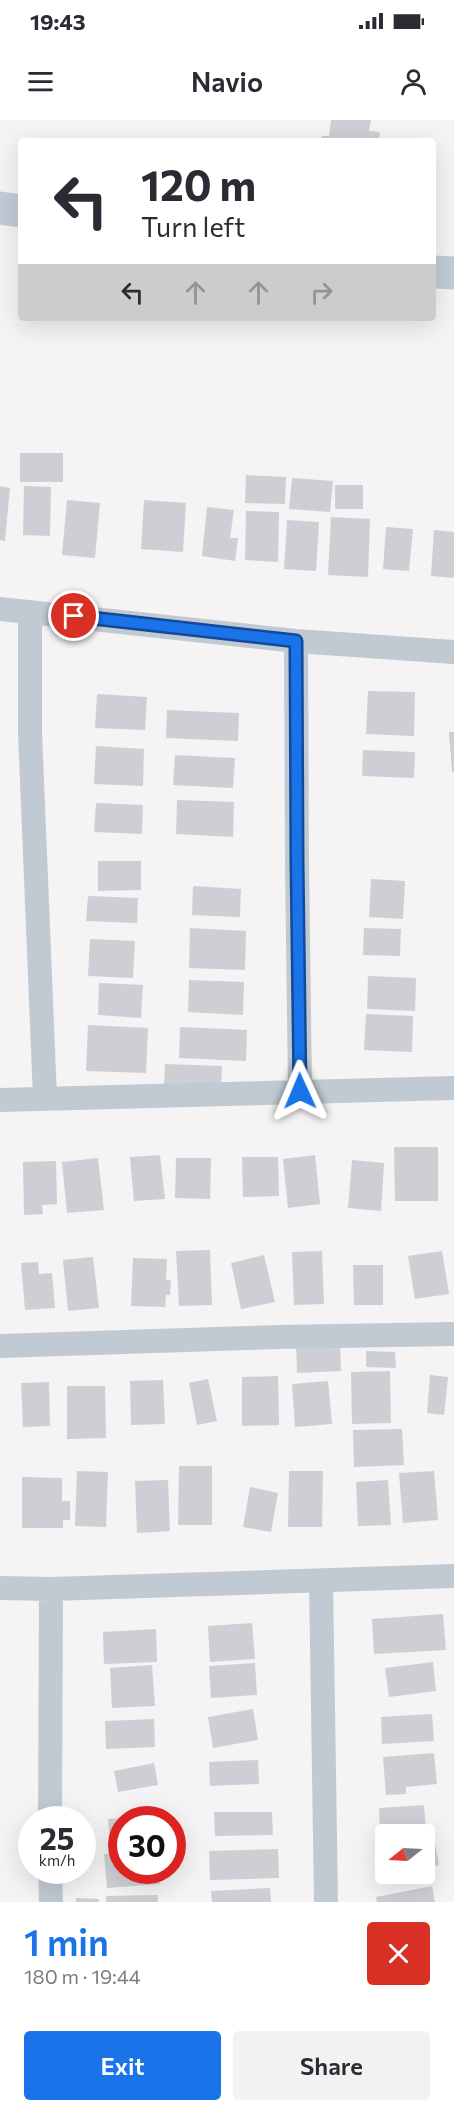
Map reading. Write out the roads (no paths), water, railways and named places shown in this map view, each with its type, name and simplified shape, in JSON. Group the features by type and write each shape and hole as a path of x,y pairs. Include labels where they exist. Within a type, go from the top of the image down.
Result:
{"street":[{"path":"0,208 18,211"},
{"path":"436,272 454,273"},
{"path":"0,609 296,641 454,652"},
{"path":"30,612 30,732 45,1098"},
{"path":"296,641 300,1091"},
{"path":"0,1100 454,1088"},
{"path":"0,1346 278,1336 454,1334"},
{"path":"0,1588 454,1576"},
{"path":"321,1581 326,1902"},
{"path":"50,1806 51,1588"},
{"path":"50,1884 51,1902"}]}
